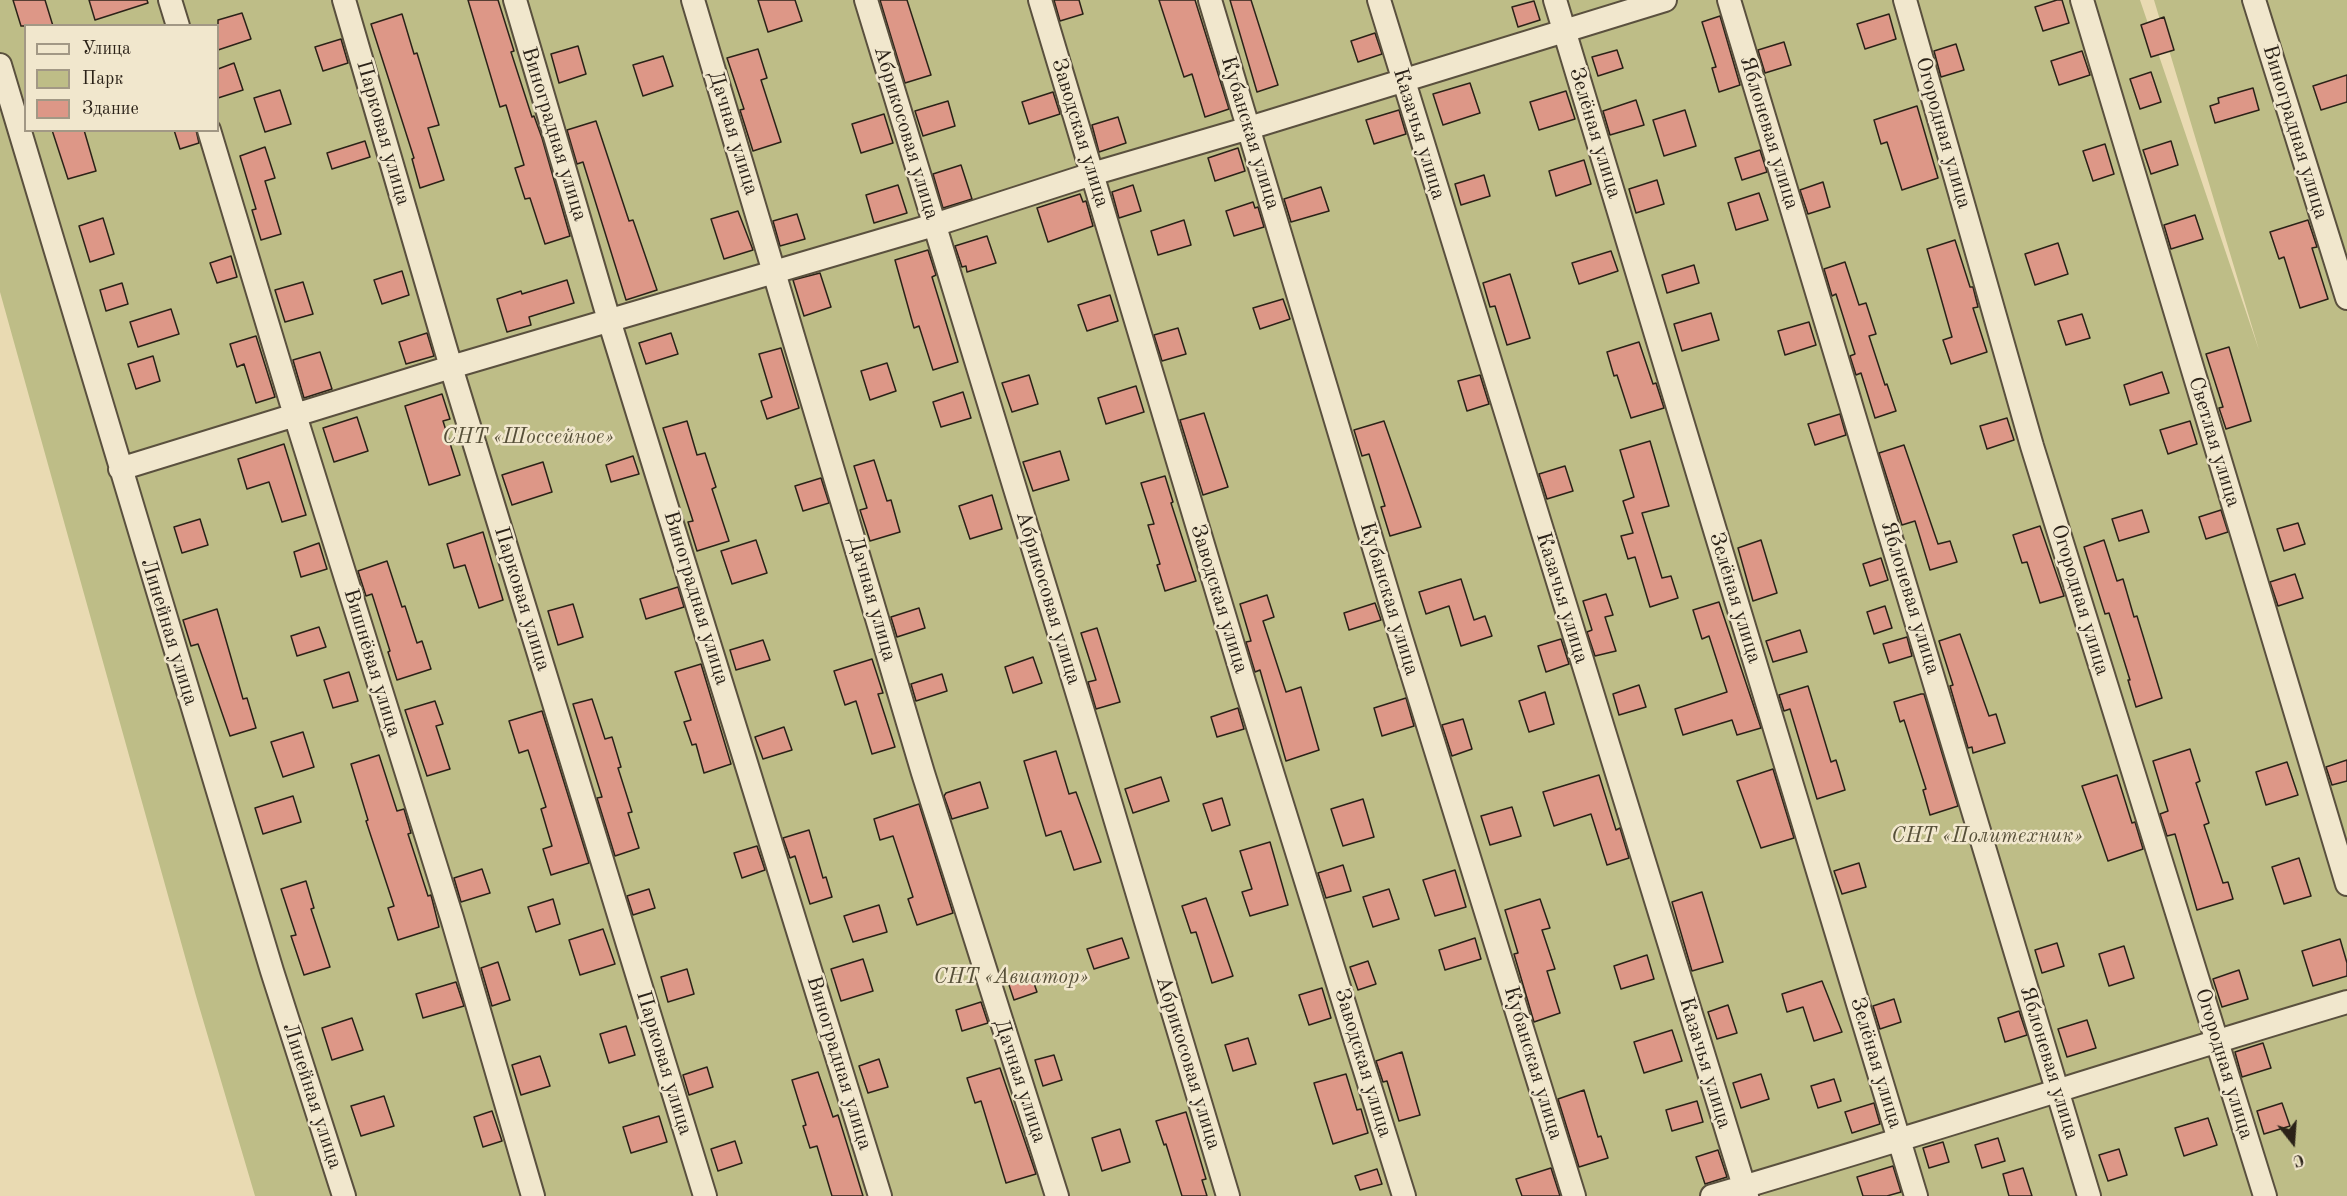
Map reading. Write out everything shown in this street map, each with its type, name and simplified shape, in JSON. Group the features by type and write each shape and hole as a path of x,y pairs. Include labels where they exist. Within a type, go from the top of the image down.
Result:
{"street":[{"path":"170,0 177,24"},
{"name":"Парковая улица","path":"344,0 451,367 705,1196"},
{"name":"Виноградная улица","path":"514,0 609,320 880,1196"},
{"name":"Дачная улица","path":"693,0 923,773 1057,1196"},
{"name":"Абрикосовая улица","path":"866,0 1228,1196"},
{"name":"Заводская улица","path":"1040,0 1245,685 1404,1196"},
{"name":"Кубанская улица","path":"1210,0 1404,650 1574,1196"},
{"name":"Казачья улица","path":"1379,0 1745,1191"},
{"name":"Зелёная улица","path":"1555,0 1916,1196"},
{"path":"120,469 451,367 934,225 1092,174 1665,0"},
{"name":"Яблоневая улица","path":"1729,0 2089,1196"},
{"name":"Огородная улица","path":"1905,0 2032,446 2265,1196"},
{"name":"Светлая улица","path":"2082,0 2347,884"},
{"name":"Виноградная улица","path":"2254,0 2347,298"},
{"name":"Линейная улица","path":"0,65 272,971 344,1196"},
{"name":"Вишнёвая улица","path":"210,132 452,918 532,1196"},
{"path":"1712,1196 1745,1191 2057,1090 2347,1002"}],"green space":[{"path":"0,0 2140,0 2259,350 2154,0 2347,0 2347,1196 255,1196 196,996 0,292"}],"building":[{"path":"13,0 45,0 52,24 24,24 21,26"},
{"path":"89,0 147,0 148,3 95,20"},
{"path":"468,0 498,0 514,51 511,52 532,117 534,116 542,138 570,236 545,244 530,198 525,199 515,168 524,165 506,105 500,107"},
{"path":"758,0 795,0 802,21 768,32"},
{"path":"880,0 907,0 931,75 905,83"},
{"path":"1054,0 1079,0 1083,14 1060,21"},
{"path":"1159,0 1195,0 1229,109 1205,117 1192,74 1184,77"},
{"path":"1230,0 1251,0 1278,85 1257,92"},
{"path":"2062,0 2069,23 2043,31 2035,7"},
{"path":"1534,1 1540,20 1518,27 1512,7"},
{"path":"242,13 251,39 219,50 218,20"},
{"path":"402,14 414,54 417,53 439,125 428,128 444,180 420,188 412,159 414,158 371,24"},
{"path":"1889,14 1896,39 1865,49 1857,24"},
{"path":"1720,16 1740,85 1719,92 1712,68 1716,67 1702,22"},
{"path":"2164,17 2174,50 2151,57 2141,25"},
{"path":"1375,33 1382,54 1358,62 1351,41"},
{"path":"341,39 348,63 323,71 315,47"},
{"path":"1784,42 1791,65 1765,73 1758,50"},
{"path":"1956,44 1964,70 1941,77 1934,51"},
{"path":"578,46 586,74 559,83 551,54"},
{"path":"758,49 767,78 761,80 781,142 753,151 740,110 744,109 727,58"},
{"path":"1617,50 1623,68 1598,76 1592,57"},
{"path":"2082,51 2090,75 2059,85 2051,61"},
{"path":"663,56 673,86 643,96 633,65"},
{"path":"234,63 243,90 219,98 219,69"},
{"path":"2151,72 2161,102 2140,109 2130,79"},
{"path":"2347,75 2347,102 2321,110 2313,86"},
{"path":"1470,83 1480,113 1443,125 1433,94"},
{"path":"2253,88 2259,110 2215,123 2210,106 2219,103 2218,98"},
{"path":"280,90 291,124 265,132 254,98"},
{"path":"1566,91 1575,119 1539,130 1530,102"},
{"path":"1053,92 1060,114 1029,124 1022,102"},
{"path":"1636,100 1644,125 1610,135 1603,111"},
{"path":"948,101 955,126 923,136 915,111"},
{"path":"1917,106 1938,178 1902,190 1887,142 1881,144 1874,120"},
{"path":"1399,110 1406,134 1374,144 1366,120"},
{"path":"1685,110 1696,146 1664,156 1653,120"},
{"path":"884,114 893,143 861,153 852,124"},
{"path":"1118,117 1126,143 1099,152 1092,125"},
{"path":"596,121 629,221 633,220 657,290 626,300 583,162 577,164 567,130"},
{"path":"53,132 85,132 96,171 68,179"},
{"path":"175,132 196,132 199,143 180,149"},
{"path":"365,141 370,157 332,169 327,153"},
{"path":"2171,141 2178,165 2151,174 2143,150"},
{"path":"2105,144 2114,174 2093,181 2083,151"},
{"path":"265,147 275,178 265,181 281,234 261,240 252,210 256,209 240,156"},
{"path":"1238,148 1245,171 1215,181 1208,158"},
{"path":"1760,150 1767,172 1742,180 1735,158"},
{"path":"1584,160 1591,184 1556,196 1549,171"},
{"path":"961,165 972,199 943,208 933,174"},
{"path":"1484,175 1490,196 1461,205 1455,184"},
{"path":"1657,180 1664,204 1636,213 1629,189"},
{"path":"1823,182 1830,207 1808,214 1800,190"},
{"path":"898,185 907,213 874,223 866,195"},
{"path":"1133,185 1141,211 1119,218 1112,192"},
{"path":"1321,187 1329,211 1291,222 1284,199"},
{"path":"1759,193 1768,220 1736,230 1728,203"},
{"path":"1080,194 1083,202 1086,201 1093,226 1048,242 1037,208"},
{"path":"1253,202 1255,208 1258,207 1264,227 1234,236 1226,211"},
{"path":"738,211 753,250 724,259 711,219"},
{"path":"797,214 805,239 780,246 773,221"},
{"path":"2195,215 2203,239 2171,249 2164,225"},
{"path":"103,218 114,254 90,262 79,226"},
{"path":"1184,220 1191,245 1158,255 1151,231"},
{"path":"2308,220 2317,247 2312,248 2328,299 2300,308 2284,257 2279,259 2270,232"},
{"path":"987,236 996,263 967,272 966,266 962,267 955,246"},
{"path":"1955,240 1970,287 1973,287 1978,307 1973,308 1987,352 1951,364 1943,340 1952,337 1927,249"},
{"path":"2058,243 2068,274 2035,285 2025,254"},
{"path":"928,250 936,275 932,277 958,362 933,370 919,326 914,328 895,260"},
{"path":"1611,251 1618,271 1579,284 1572,263"},
{"path":"231,256 237,277 217,283 210,263"},
{"path":"1845,262 1859,305 1866,303 1876,334 1869,336 1896,411 1875,418 1861,373 1856,375 1850,356 1855,354 1836,294 1832,296 1824,269"},
{"path":"1694,265 1699,283 1667,293 1662,275"},
{"path":"402,271 409,295 382,304 374,280"},
{"path":"820,273 831,307 804,316 793,280"},
{"path":"1510,274 1530,338 1507,345 1495,306 1490,307 1483,283"},
{"path":"567,280 574,303 529,317 531,325 507,332 497,299"},
{"path":"303,282 313,314 285,322 275,290"},
{"path":"122,283 128,304 106,311 100,290"},
{"path":"1110,295 1118,321 1087,331 1078,305"},
{"path":"1283,299 1290,319 1260,329 1253,308"},
{"path":"171,309 179,334 138,347 130,322"},
{"path":"1711,313 1719,340 1682,351 1674,324"},
{"path":"2082,314 2090,338 2066,345 2058,321"},
{"path":"1809,322 1816,345 1785,355 1778,331"},
{"path":"1178,328 1186,354 1162,361 1154,335"},
{"path":"427,333 434,356 406,364 399,342"},
{"path":"671,333 678,354 646,364 639,343"},
{"path":"256,336 275,397 256,403 244,364 237,367 230,344"},
{"path":"1639,342 1664,408 1631,418 1607,352"},
{"path":"2229,347 2251,421 2226,429 2219,408 2223,407 2206,354"},
{"path":"781,348 799,408 767,419 761,401 772,397 759,354"},
{"path":"320,352 332,389 304,398 293,360"},
{"path":"153,356 160,381 136,389 128,364"},
{"path":"887,363 896,391 870,400 861,371"},
{"path":"2162,372 2169,393 2130,405 2124,385"},
{"path":"1029,375 1038,404 1012,412 1002,383"},
{"path":"1480,375 1489,404 1467,411 1458,381"},
{"path":"1136,386 1144,412 1106,424 1098,398"},
{"path":"963,392 971,418 941,427 933,402"},
{"path":"442,394 450,419 443,421 460,475 429,485 405,406"},
{"path":"1204,413 1228,487 1203,495 1180,420"},
{"path":"1840,414 1846,435 1815,445 1808,424"},
{"path":"357,417 368,451 334,462 323,428"},
{"path":"2007,418 2014,440 1987,449 1980,426"},
{"path":"687,421 697,455 705,453 716,487 712,489 729,541 697,551 688,522 693,521 663,428"},
{"path":"1384,421 1421,527 1390,536 1381,507 1385,506 1369,454 1362,456 1354,430"},
{"path":"2190,421 2197,444 2168,454 2160,430"},
{"path":"1650,441 1669,506 1642,513 1662,578 1671,576 1678,598 1650,607 1635,557 1628,559 1621,536 1633,533 1623,501 1634,497 1620,450"},
{"path":"284,444 306,515 282,522 269,482 247,489 238,459"},
{"path":"1904,445 1938,544 1950,541 1957,562 1930,570 1915,521 1902,525 1879,453"},
{"path":"1060,451 1069,480 1033,491 1023,462"},
{"path":"633,456 639,474 611,482 606,465"},
{"path":"874,460 887,501 891,500 900,532 870,541 860,510 867,508 854,466"},
{"path":"543,462 552,492 512,505 502,475"},
{"path":"1565,466 1573,491 1547,499 1539,474"},
{"path":"1165,476 1173,502 1171,503 1196,581 1165,591 1157,565 1160,564 1148,525 1154,524 1141,483"},
{"path":"821,478 829,503 803,511 795,486"},
{"path":"992,495 1002,529 970,539 959,506"},
{"path":"2142,510 2149,532 2119,541 2112,519"},
{"path":"2221,510 2228,532 2206,539 2199,517"},
{"path":"200,519 208,545 182,553 174,527"},
{"path":"2298,523 2305,544 2284,551 2277,529"},
{"path":"2040,526 2064,596 2040,603 2027,562 2022,563 2013,535"},
{"path":"483,532 503,600 479,608 465,565 454,568 447,544"},
{"path":"756,540 767,573 732,584 721,551"},
{"path":"1761,540 1777,593 1753,601 1738,548"},
{"path":"2104,540 2117,581 2123,579 2134,617 2137,616 2162,698 2136,707 2109,613 2105,614 2084,547"},
{"path":"319,543 327,569 301,577 294,552"},
{"path":"1881,558 1888,580 1870,586 1863,564"},
{"path":"387,561 402,607 405,606 417,643 422,641 431,669 397,680 372,594 366,596 358,571"},
{"path":"2295,574 2303,598 2278,606 2270,582"},
{"path":"1461,579 1474,620 1485,616 1492,636 1461,646 1449,606 1426,614 1419,592"},
{"path":"678,587 684,607 646,619 640,599"},
{"path":"1606,594 1613,615 1605,617 1616,651 1595,656 1587,632 1592,630 1583,601"},
{"path":"1267,595 1274,617 1263,621 1286,692 1301,687 1319,750 1286,761 1260,670 1255,672 1246,642 1251,641 1240,604"},
{"path":"1719,602 1761,728 1737,735 1732,720 1683,735 1675,709 1727,692 1709,636 1702,639 1693,610"},
{"path":"1375,603 1381,620 1349,630 1344,613"},
{"path":"573,604 583,637 558,645 548,611"},
{"path":"1885,606 1892,628 1874,634 1867,612"},
{"path":"919,608 925,628 897,637 891,617"},
{"path":"217,609 243,699 247,698 256,728 230,736 198,644 191,646 183,620"},
{"path":"319,627 326,647 297,656 291,636"},
{"path":"1097,628 1120,702 1096,709 1088,682 1096,680 1081,633"},
{"path":"1800,630 1807,652 1773,662 1766,641"},
{"path":"1960,634 1989,716 1996,714 2005,743 1973,753 1972,747 1968,748 1950,686 1953,685 1939,641"},
{"path":"1907,637 1912,656 1889,663 1883,644"},
{"path":"1561,639 1569,664 1546,672 1538,646"},
{"path":"763,640 770,660 736,670 730,650"},
{"path":"1033,657 1042,683 1013,693 1005,667"},
{"path":"872,659 883,693 878,694 895,747 872,754 856,701 845,705 834,671"},
{"path":"701,664 731,764 704,773 696,744 692,745 684,722 691,720 675,672"},
{"path":"349,672 358,701 333,708 324,680"},
{"path":"942,674 947,691 916,701 911,684"},
{"path":"1639,685 1646,707 1619,715 1613,694"},
{"path":"1808,686 1831,762 1836,760 1845,790 1817,799 1790,709 1784,711 1779,695"},
{"path":"1545,692 1554,724 1529,732 1519,701"},
{"path":"1924,694 1958,806 1930,815 1923,790 1926,789 1904,720 1900,722 1894,702"},
{"path":"1406,698 1414,726 1382,736 1374,708"},
{"path":"592,699 605,739 612,737 621,767 618,768 632,812 628,813 639,848 615,856 597,798 602,797 573,704"},
{"path":"435,701 443,724 436,726 450,769 427,776 405,710"},
{"path":"1238,708 1244,729 1217,737 1211,717"},
{"path":"542,711 589,863 551,875 543,849 552,846 541,809 546,807 528,750 519,753 509,721"},
{"path":"1463,719 1472,749 1452,756 1442,725"},
{"path":"784,727 792,750 763,759 755,737"},
{"path":"303,732 314,767 283,777 271,742"},
{"path":"2190,749 2200,781 2196,783 2209,823 2204,825 2223,883 2228,882 2233,899 2197,910 2175,834 2167,836 2160,814 2168,811 2153,761"},
{"path":"1056,751 1069,794 1076,792 1101,862 1074,870 1061,831 1046,836 1024,761"},
{"path":"379,755 397,811 404,809 411,833 408,834 428,896 431,895 439,927 398,940 388,908 394,906 366,821 368,820 351,764"},
{"path":"2347,760 2347,781 2332,785 2326,767"},
{"path":"2287,762 2298,795 2266,805 2256,772"},
{"path":"1773,769 1794,838 1761,848 1737,781"},
{"path":"1599,775 1616,830 1620,828 1629,858 1607,865 1591,814 1554,826 1543,792"},
{"path":"2117,775 2143,849 2108,861 2082,786"},
{"path":"1161,777 1169,801 1133,813 1125,789"},
{"path":"980,782 988,808 952,819 944,796 946,793"},
{"path":"293,796 301,822 263,834 255,808"},
{"path":"1222,798 1230,825 1212,831 1203,804"},
{"path":"1363,799 1374,837 1343,846 1331,809"},
{"path":"919,804 953,913 917,925 908,899 913,897 893,836 880,840 874,819"},
{"path":"1512,807 1521,836 1490,845 1481,816"},
{"path":"809,830 823,878 826,877 832,897 810,904 795,856 790,858 783,838"},
{"path":"1270,842 1288,905 1250,916 1242,892 1252,889 1240,851"},
{"path":"757,846 765,870 742,878 734,853"},
{"path":"2299,858 2311,896 2284,904 2272,867"},
{"path":"1859,863 1866,887 1842,894 1834,871"},
{"path":"1343,865 1351,891 1326,898 1318,873"},
{"path":"482,869 490,893 461,902 454,878"},
{"path":"1455,870 1466,907 1435,916 1423,880"},
{"path":"306,881 314,908 311,909 330,967 304,975 291,936 296,935 281,889"},
{"path":"649,889 655,908 633,915 627,896"},
{"path":"1389,889 1399,919 1373,927 1363,897"},
{"path":"1702,892 1723,962 1692,971 1672,902"},
{"path":"1206,898 1233,976 1212,983 1196,932 1191,933 1182,906"},
{"path":"553,899 560,924 536,932 528,907"},
{"path":"1540,899 1550,928 1542,930 1555,969 1547,971 1560,1013 1534,1022 1514,954 1518,953 1505,910"},
{"path":"879,905 887,932 853,942 844,916"},
{"path":"603,929 615,964 580,975 569,940"},
{"path":"1122,938 1129,958 1094,969 1087,949"},
{"path":"1475,938 1481,959 1445,970 1439,950"},
{"path":"2340,939 2347,963 2347,976 2313,986 2302,951"},
{"path":"2057,943 2064,966 2042,973 2035,950"},
{"path":"2124,946 2134,978 2109,986 2099,954"},
{"path":"1647,955 1654,979 1621,989 1614,966"},
{"path":"863,959 873,991 841,1001 831,969"},
{"path":"1368,961 1376,984 1358,990 1350,967"},
{"path":"498,962 510,1000 492,1006 481,968"},
{"path":"687,969 694,994 668,1002 661,977"},
{"path":"2239,970 2248,999 2222,1007 2213,979"},
{"path":"1030,972 1037,992 1014,1000 1007,979"},
{"path":"1822,981 1842,1032 1814,1041 1803,1007 1787,1012 1782,994"},
{"path":"456,982 464,1006 423,1018 416,994"},
{"path":"1322,988 1331,1018 1309,1025 1299,995"},
{"path":"1894,999 1901,1022 1880,1029 1873,1006"},
{"path":"981,1002 988,1023 962,1031 956,1010"},
{"path":"1728,1005 1737,1033 1717,1039 1708,1012"},
{"path":"2019,1011 2027,1035 2005,1042 1998,1018"},
{"path":"352,1018 363,1050 332,1060 322,1028"},
{"path":"2087,1020 2096,1048 2067,1057 2058,1029"},
{"path":"626,1026 635,1055 609,1063 600,1034"},
{"path":"1672,1030 1682,1061 1644,1073 1634,1042"},
{"path":"1248,1038 1256,1064 1233,1071 1225,1045"},
{"path":"2263,1043 2271,1068 2242,1077 2235,1052"},
{"path":"1402,1052 1420,1115 1399,1121 1387,1081 1383,1082 1376,1061"},
{"path":"1054,1055 1062,1080 1043,1086 1035,1060"},
{"path":"540,1056 550,1086 521,1095 512,1065"},
{"path":"879,1059 888,1087 868,1093 859,1066"},
{"path":"707,1067 713,1087 689,1095 683,1075"},
{"path":"1000,1068 1036,1174 1006,1183 981,1101 975,1103 967,1078"},
{"path":"818,1072 833,1117 838,1115 863,1196 832,1196 817,1146 810,1148 803,1126 806,1125 792,1080"},
{"path":"1346,1074 1357,1110 1361,1109 1368,1133 1333,1144 1314,1083"},
{"path":"1761,1074 1769,1099 1741,1108 1733,1083"},
{"path":"1834,1079 1841,1101 1818,1108 1811,1086"},
{"path":"1584,1090 1598,1137 1601,1136 1608,1158 1579,1167 1558,1099"},
{"path":"384,1096 394,1126 361,1136 351,1106"},
{"path":"1697,1101 1703,1122 1672,1131 1666,1110"},
{"path":"1874,1103 1880,1124 1852,1133 1845,1112"},
{"path":"2282,1103 2290,1126 2264,1134 2257,1111"},
{"path":"492,1111 502,1141 483,1147 474,1117"},
{"path":"1186,1112 1206,1179 1202,1180 1207,1196 1182,1196 1166,1144 1164,1145 1156,1121"},
{"path":"659,1116 667,1142 631,1153 623,1127"},
{"path":"2208,1118 2217,1145 2184,1156 2175,1128"},
{"path":"1120,1129 1130,1162 1102,1171 1092,1138"},
{"path":"1998,1138 2005,1161 1982,1168 1975,1145"},
{"path":"735,1141 742,1163 718,1171 711,1149"},
{"path":"1943,1142 1949,1162 1929,1168 1923,1148"},
{"path":"2119,1149 2127,1175 2108,1181 2099,1155"},
{"path":"1718,1150 1727,1177 1705,1184 1696,1157"},
{"path":"1893,1166 1901,1192 1887,1196 1863,1196 1857,1177"},
{"path":"1551,1168 1560,1196 1522,1196 1516,1179"},
{"path":"2023,1168 2032,1196 2009,1196 2003,1174"},
{"path":"1377,1169 1382,1184 1360,1190 1355,1176"}],"park label":[{"name":"СНТ «Шоссейное»","path":"528,437"},
{"name":"СНТ «Политехник»","path":"1987,836"},
{"name":"СНТ «Авиатор»","path":"1011,977"}]}
